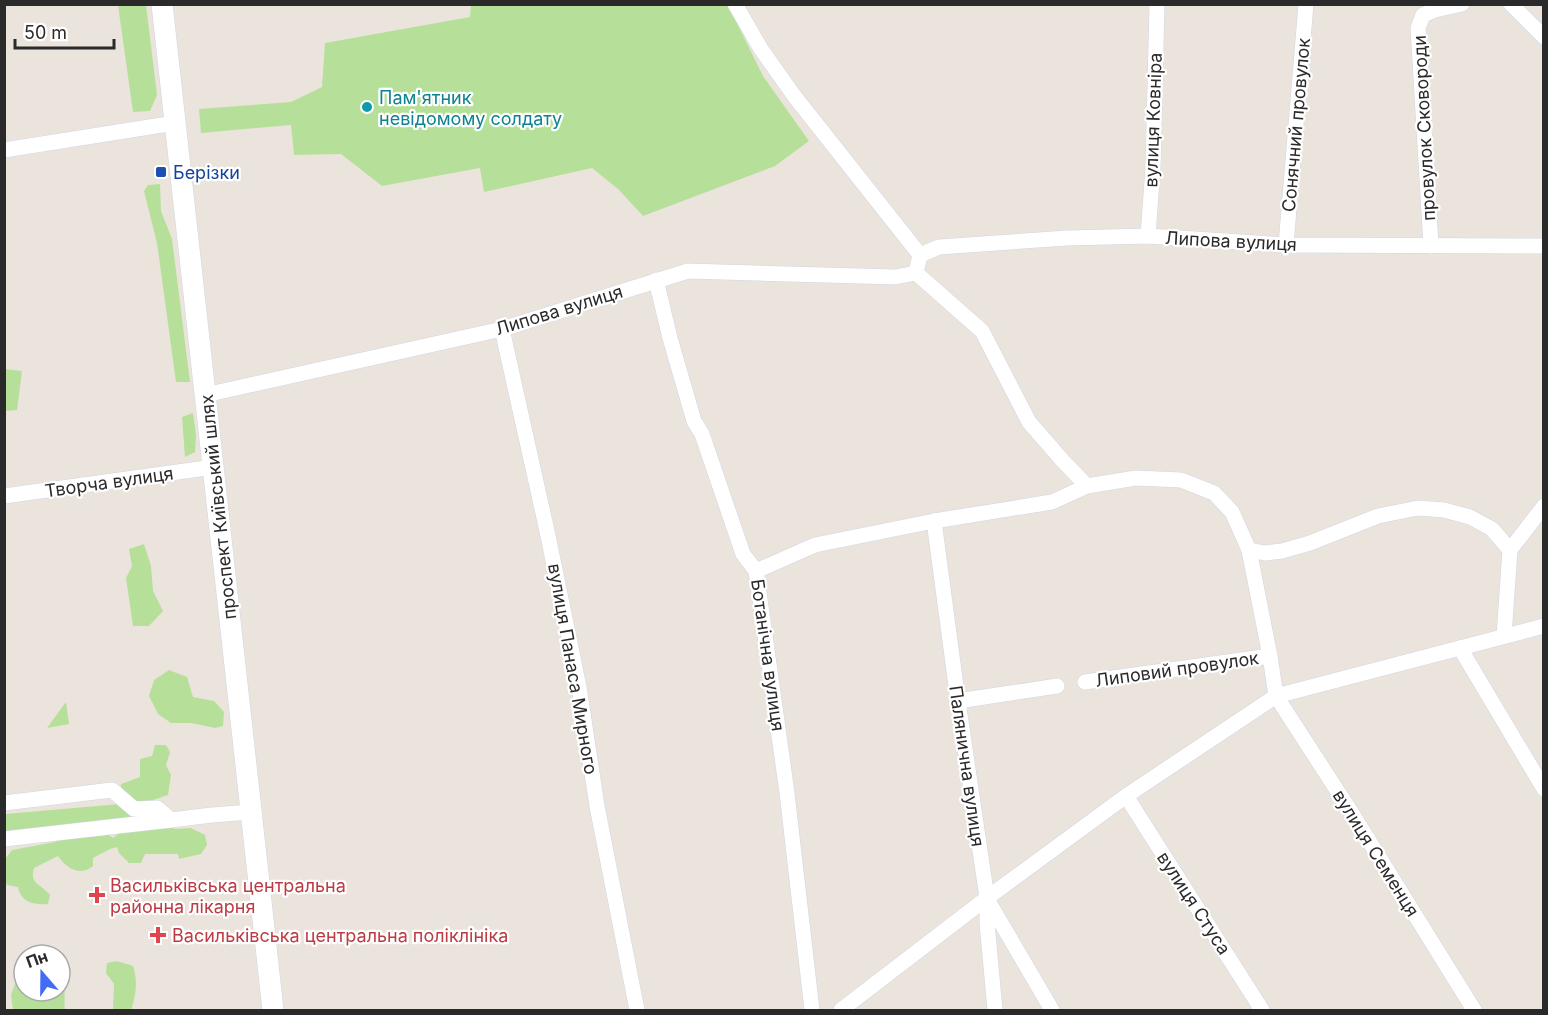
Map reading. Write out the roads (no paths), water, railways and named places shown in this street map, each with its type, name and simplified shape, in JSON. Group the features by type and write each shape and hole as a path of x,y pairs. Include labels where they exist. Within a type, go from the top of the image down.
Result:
{"main road":[{"name":"проспект Київський шлях","path":"162,4 273,1011"}],"street":[{"path":"735,4 761,49 816,124 920,255 916,273 982,331 1029,423 1087,486"},
{"name":"вулиця Ковніра","path":"1148,236 1153,167 1157,4"},
{"name":"Сонячний провулок","path":"1286,245 1306,4"},
{"name":"провулок Сковороди","path":"1431,246 1418,28 1423,15 1462,4"},
{"path":"1511,4 1544,37"},
{"path":"4,150 175,123"},
{"name":"Липова вулиця","path":"920,255 939,248 1067,238 1148,236 1286,245 1544,246"},
{"name":"Липова вулиця","path":"205,395 502,329 688,271 894,277 916,273"},
{"name":"Ботанічна вулиця","path":"656,280 694,421 702,434 742,554 756,571 787,793 812,1011"},
{"name":"вулиця Панаса Мирного","path":"502,329 579,687 597,806 637,1011"},
{"name":"Творча вулиця","path":"4,496 214,467"},
{"path":"756,571 815,545 934,521 1052,502 1087,486 1136,478 1181,480 1214,493 1232,512 1250,550 1276,696"},
{"path":"1504,636 1510,550 1544,506"},
{"path":"1250,550 1265,553 1282,551 1310,543 1378,516 1418,508 1444,510 1470,517 1492,529 1510,550"},
{"name":"Палянична вулиця","path":"934,521 987,898 995,1011"},
{"path":"842,1011 987,898 1126,796 1276,696 1544,626"},
{"path":"1460,648 1544,789"},
{"name":"Липовий провулок","path":"1085,682 1270,656"},
{"path":"958,701 1057,686"},
{"name":"вулиця Семенця","path":"1276,696 1353,815 1474,1011"},
{"path":"4,803 112,790 134,809 157,808 171,820"},
{"name":"вулиця Стуса","path":"1126,796 1262,1011"},
{"path":"4,839 251,812"},
{"path":"987,898 1052,1011"}],"place":[{"name":"Пам'ятник невідомому солдату","path":"367,107"},
{"name":"Берізки","path":"161,172"},
{"name":"Васильківська центральна районна лікарня","path":"97,895"},
{"name":"Васильківська центральна поліклініка","path":"158,935"}]}
